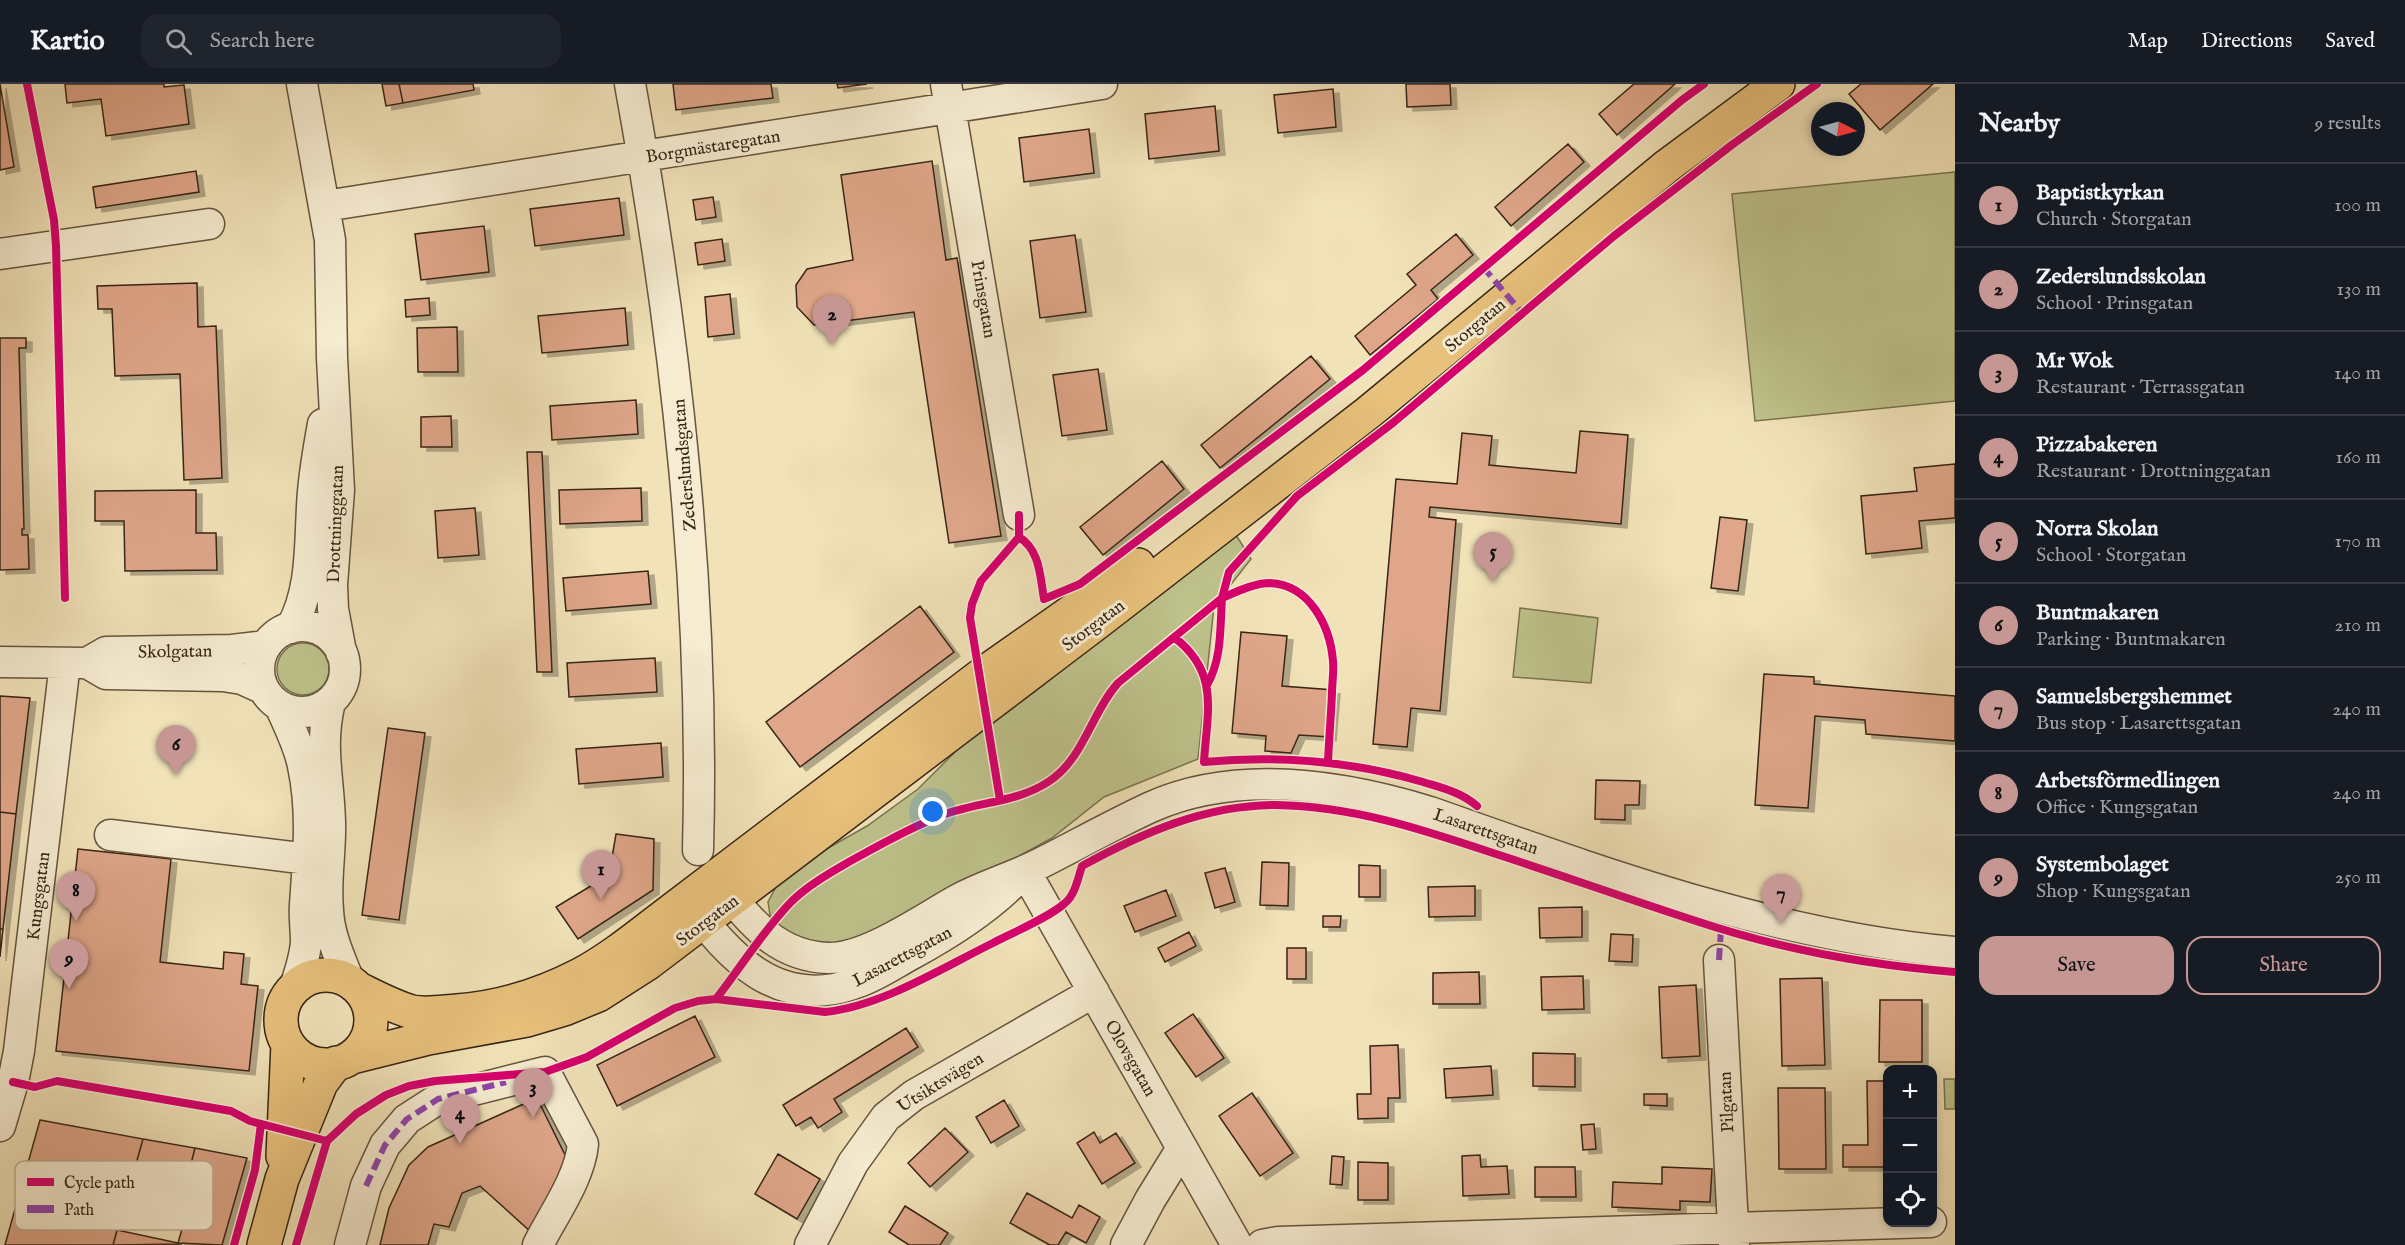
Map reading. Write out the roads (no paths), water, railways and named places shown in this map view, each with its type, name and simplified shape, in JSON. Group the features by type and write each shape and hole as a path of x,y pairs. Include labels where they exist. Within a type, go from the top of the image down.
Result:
{"main road":[{"name":"Storgatan","path":"344,1060 406,1042 527,1020 564,1009 598,995 648,963 696,911 987,671 1121,577 1358,398 1613,185 1748,84"},
{"name":"Storgatan","path":"724,889 1369,412 1667,166 1778,84"},
{"name":"Storgatan","path":"355,986 392,1005 412,1012 426,1013 499,1005 543,991 580,975 622,948 696,911"},
{"path":"264,1245 282,1179 321,1083 364,1043 371,1026 369,1007 355,986 335,975 307,978 295,987 282,1008 283,1032 288,1044 295,1052 314,1063 344,1060"},
{"path":"282,1179 288,1044"}],"street":[{"name":"Drottninggatan","path":"302,84 325,206 332,270 332,358 339,490 332,597 341,652"},
{"name":"Zederslundsgatan","path":"630,84 644,158 672,355 690,522 700,730 698,850"},
{"name":"Borgmästaregatan","path":"325,206 644,158 949,96 1102,84"},
{"name":"Prinsgatan","path":"949,96 1019,515"},
{"path":"0,254 209,224"},
{"name":"Drottninggatan","path":"291,628 301,610 307,583 313,489 332,358"},
{"path":"272,697 292,711 306,712 319,709 330,702 339,692 344,680 345,667 341,652 333,640 321,631 307,627 291,628 273,638 266,646 259,667 272,697 294,737 303,765 308,804 306,942 304,958 295,987"},
{"name":"Skolgatan","path":"76,663 106,652 232,651 266,646"},
{"name":"Skolgatan","path":"0,662 76,663 106,674 223,676 242,679 272,697"},
{"name":"Kungsgatan","path":"0,1126 6,1081 23,1016 76,663"},
{"path":"330,702 324,725 323,744 330,822 327,910 333,942 355,986"},
{"name":"Lasarettsgatan","path":"724,889 765,934 781,946 826,958 842,957 864,951 983,886 1025,871 1152,807 1192,793 1272,785 1322,787 1409,806 1726,910 1848,938 1955,952"},
{"path":"110,835 308,859"},
{"name":"Lasarettsgatan","path":"696,911 737,959 771,981 792,988 833,990 855,984 919,950 991,905 1025,871"},
{"name":"Olovsgatan","path":"1025,871 1237,1245"},
{"name":"Pilgatan","path":"1719,960 1734,1237"},
{"name":"Utsiktsvägen","path":"810,1245 853,1162 886,1117 914,1095 1094,992"},
{"path":"350,1245 366,1186 385,1145 407,1119 438,1099 545,1072 583,1144 582,1157 576,1171 538,1245"},
{"path":"1126,1245 1182,1148"},
{"path":"1937,1222 1955,1222"},
{"path":"1262,1245 1278,1242 1734,1237 1883,1226"}],"place":[{"name":"Zederslundsskolan","path":"832,345"},
{"name":"Norra Skolan","path":"1493,582"},
{"name":"Buntmakaren","path":"176,775"},
{"name":"Baptistkyrkan","path":"601,900"},
{"name":"Arbetsförmedlingen","path":"76,921"},
{"name":"Samuelsbergshemmet","path":"1781,924"},
{"name":"Systembolaget","path":"69,989"},
{"name":"Mr Wok","path":"533,1118"},
{"name":"Pizzabakeren","path":"460,1144"}]}
